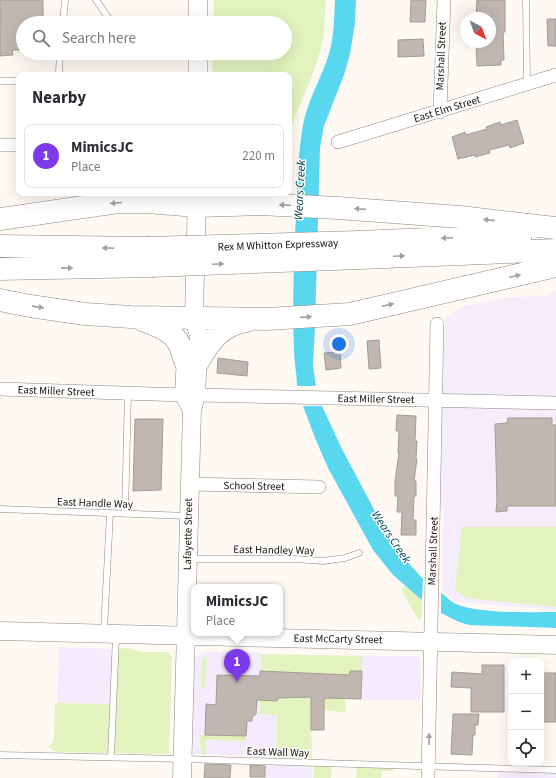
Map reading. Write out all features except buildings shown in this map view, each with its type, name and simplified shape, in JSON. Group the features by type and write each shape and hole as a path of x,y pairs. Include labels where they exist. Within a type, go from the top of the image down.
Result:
{"highway":[{"path":"147,202 162,196"},
{"path":"229,196 260,204"},
{"path":"0,219 118,202 197,200 460,217 556,228"},
{"name":"Rex M Whitton Expressway","path":"360,250 556,233"},
{"name":"Rex M Whitton Expressway","path":"0,246 149,257"},
{"name":"Rex M Whitton Expressway","path":"0,269 149,257 360,250 556,250"},
{"path":"0,300 85,314 131,317 263,319 350,314 556,266"},
{"path":"131,317 164,329 178,341 192,363 208,344 222,331 236,323 263,319"}],"main road":[{"path":"198,0 198,16"},
{"path":"198,60 198,72"},
{"name":"Lafayette Street","path":"182,778 192,363 199,336 194,318 197,200"},
{"name":"East McCarty Street","path":"0,631 191,635"},
{"name":"East McCarty Street","path":"221,636 556,645"}],"street":[{"name":"Marshall Street","path":"440,112 444,0"},
{"name":"East Elm Street","path":"338,142 440,112 556,75"},
{"path":"0,145 16,145"},
{"name":"Marshall Street","path":"428,773 438,324"},
{"name":"East Miller Street","path":"0,389 128,393 191,400 436,400 556,403"},
{"name":"School Street","path":"190,484 319,487"}],"lane":[{"path":"64,16 65,0"},
{"path":"96,0 107,16"},
{"path":"526,0 527,84"},
{"path":"59,72 60,60"},
{"path":"0,81 16,81"},
{"path":"125,514 128,393"},
{"name":"East Handle Way","path":"0,510 189,516"},
{"path":"110,513 111,757"},
{"name":"East Handley Way","path":"188,559 296,559 323,561 345,558 359,553"},
{"name":"East Wall Way","path":"0,755 183,758 428,773 556,770"}],"shaded area":[{"path":"556,290 556,610 457,602 442,590 444,508 440,508 445,319 464,306 510,297 546,296"},
{"path":"59,647 115,649 113,704 57,703"},
{"path":"204,652 261,652 260,714 277,715 276,757 191,754 195,658"},
{"path":"362,656 416,656 420,659 420,700 362,700"},
{"path":"265,765 312,766 312,778 265,778"},
{"path":"498,771 556,773 556,778 497,778"}],"green space":[{"path":"214,0 326,0 324,31 319,56 292,125 292,72 212,72 213,60 292,60 292,16 214,16"},
{"path":"461,527 556,527 556,607 466,598 455,589"},
{"path":"406,585 422,600 422,617 419,621 401,590"},
{"path":"128,648 141,652 168,652 172,657 169,754 55,752 48,747 54,741 55,703 113,704 115,649"},
{"path":"261,654 362,656 362,671 351,671 349,675 343,675 343,696 345,696 346,713 311,710 312,758 276,757 277,715 260,714"},
{"path":"207,656 205,689 201,689 202,659"},
{"path":"200,735 246,736 246,741 206,740 205,755 201,755 202,749 200,747"},
{"path":"314,763 332,764 331,778 313,778"},
{"path":"357,765 393,766 393,771 382,771 381,778 356,778"}],"water":[{"name":"Wears Creek","path":"335,0 356,0 355,23 350,54 344,75 324,126 320,148 313,366 316,386 297,386 293,333 293,299 300,147 307,109 324,68 331,45"},
{"path":"303,406 322,406 342,449 394,547 423,579 422,600 393,575 373,550 328,468"},
{"path":"441,593 456,604 478,609 505,612 556,612 556,628 469,625 459,622 441,613"}],"place":[{"name":"MimicsJC","path":"237,682"}]}
